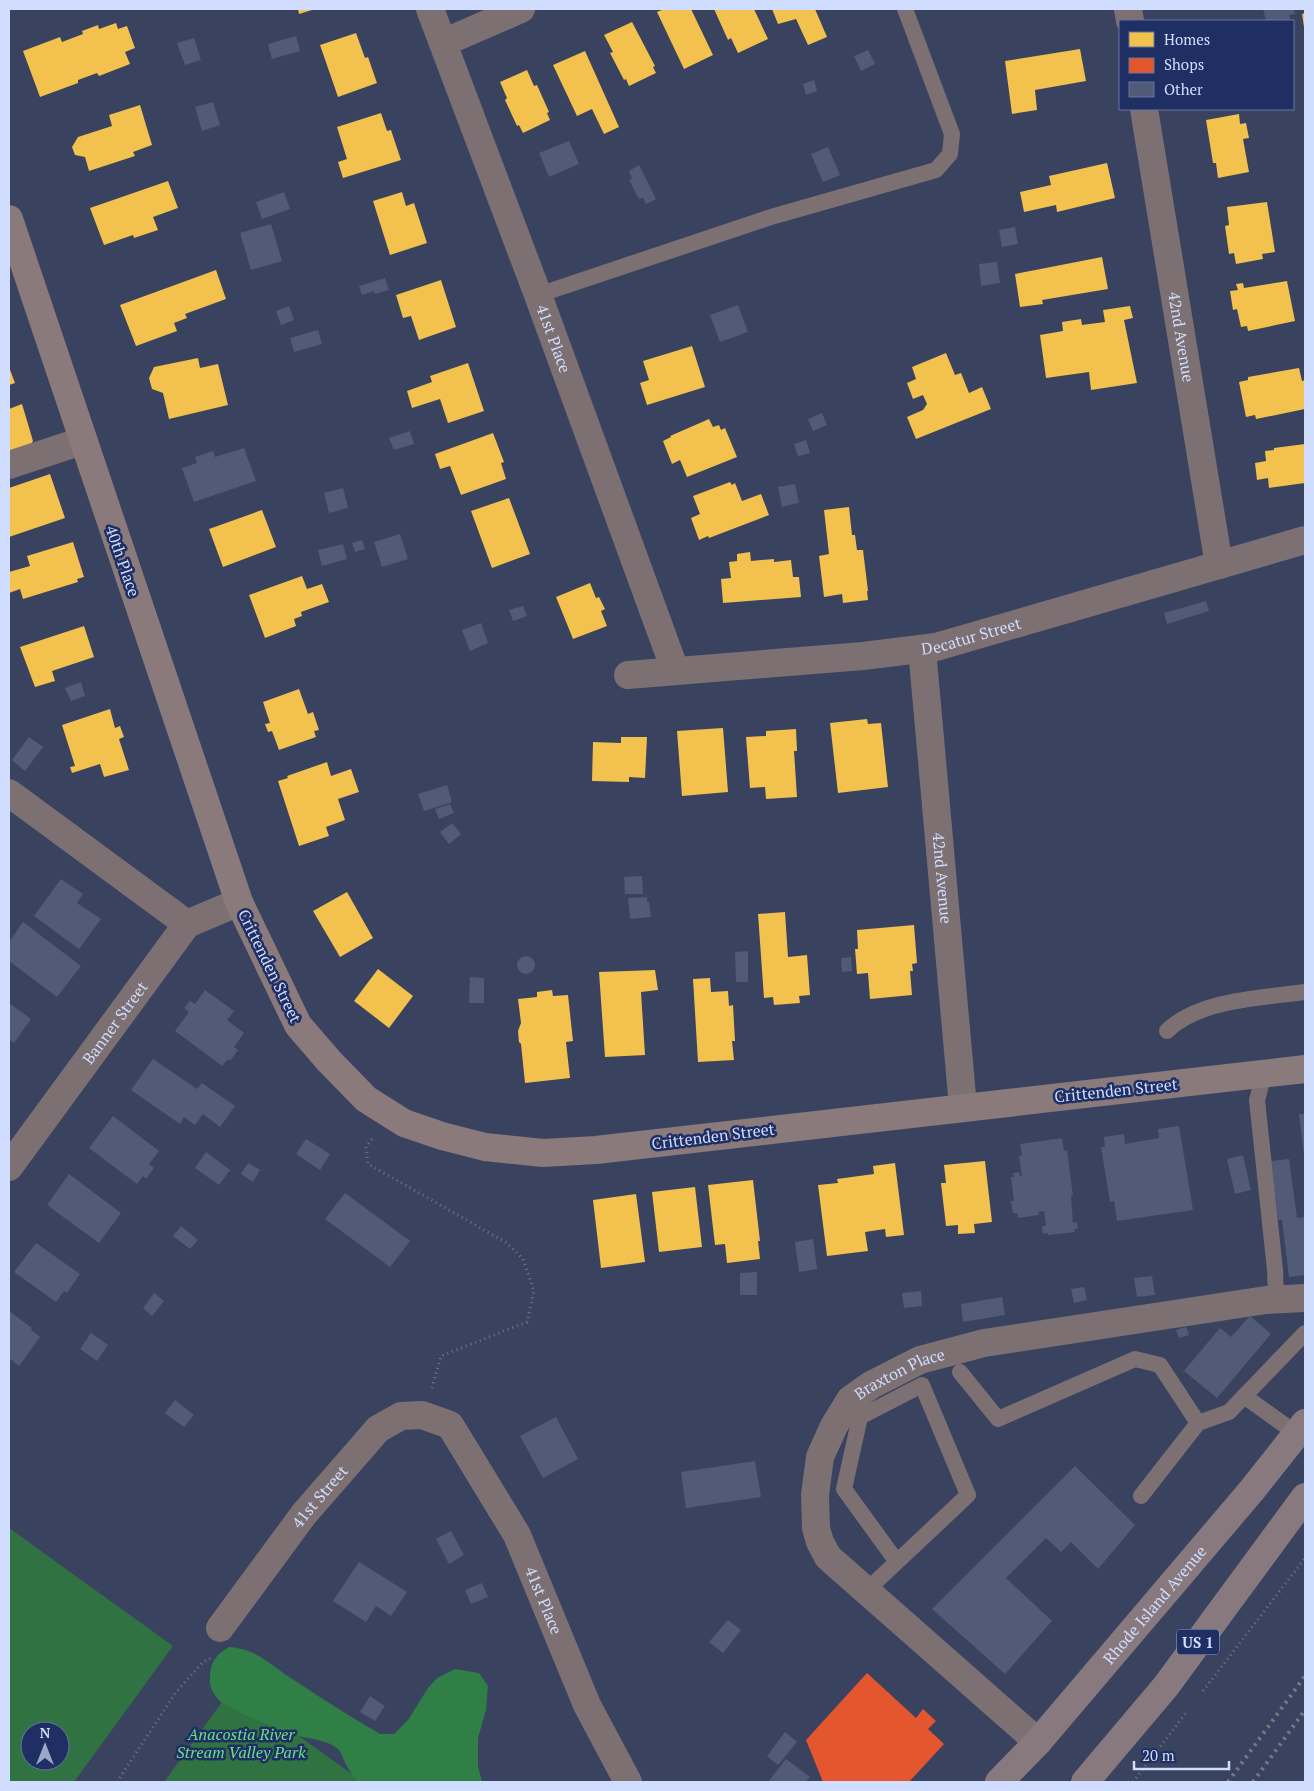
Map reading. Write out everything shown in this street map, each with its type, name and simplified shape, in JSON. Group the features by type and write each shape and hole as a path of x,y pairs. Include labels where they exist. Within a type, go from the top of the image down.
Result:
{"main road":[{"name":"Rhode Island Avenue","path":"999,1782 1038,1742 1252,1490 1301,1429"},
{"name":"US 1","path":"1084,1782 1166,1686 1305,1497"}],"street":[{"name":"41st Place","path":"430,9 538,295 675,670"},
{"path":"443,43 521,9"},
{"name":"42nd Avenue","path":"1144,110 1219,565"},
{"name":"40th Place","path":"9,219 82,441 239,902"},
{"path":"9,465 82,441"},
{"name":"Decatur Street","path":"628,674 863,656 936,647 1305,540"},
{"name":"42nd Avenue","path":"922,649 963,1107"},
{"path":"9,793 187,924 239,902"},
{"name":"Crittenden Street","path":"239,902 298,1025 329,1061 366,1098 404,1123 442,1136 485,1147 544,1153 596,1150 1305,1069"},
{"name":"Banner Street","path":"9,1167 187,924"},
{"name":"Braxton Place","path":"1038,1742 828,1557 820,1542 816,1528 815,1495 820,1457 834,1426 850,1400 871,1385 920,1360 984,1343 1100,1324 1276,1300 1305,1298"},
{"name":"41st Street","path":"220,1628 304,1514 378,1429 401,1416 422,1415 450,1425"},
{"name":"41st Place","path":"450,1425 517,1535 587,1704 628,1782"}],"lane":[{"path":"538,295 771,217 936,170 950,154 952,134 905,9"},
{"path":"1168,1031 1175,1023 1201,1010 1229,1003 1305,992"},
{"path":"1264,1074 1257,1100 1276,1270 1276,1300"},
{"path":"1141,1496 1198,1422 1229,1412 1305,1333"},
{"path":"960,1372 998,1419 1135,1359 1160,1365 1198,1422"},
{"path":"866,1591 897,1562 968,1495 922,1385 860,1417 844,1489 897,1562"},
{"path":"1244,1396 1301,1429"}],"path":[{"path":"1198,1697 1305,1558"},
{"path":"1133,1782 1186,1713"}],"green space":[{"name":"Anacostia River Stream Valley Park","path":"9,1528 173,1646 74,1782 9,1782"},
{"path":"229,1647 248,1651 264,1659 326,1701 380,1734 394,1734 408,1720 428,1688 437,1678 455,1669 479,1673 488,1686 486,1710 478,1738 478,1766 482,1782 358,1782 338,1749 334,1746 319,1740 298,1736 269,1725 220,1701 213,1693 210,1672 215,1659"},
{"name":"Anacostia River Stream Valley Park","path":"232,1688 363,1782 164,1782"}],"building: Homes":[{"path":"298,9 315,9 299,14"},
{"path":"664,9 691,9 713,55 684,69 657,12"},
{"path":"714,9 754,9 768,39 738,53 731,38 728,40"},
{"path":"772,9 815,9 827,37 808,45 796,19 778,24"},
{"path":"1305,13 1305,27 1304,27 1302,14"},
{"path":"632,22 655,66 653,67 656,73 629,86 610,53 613,52 604,35"},
{"path":"116,23 118,29 127,26 135,48 125,52 130,64 99,76 97,73 78,80 78,83 40,97 23,51 60,37 62,42 83,34 82,31 98,25 99,29"},
{"path":"356,33 365,58 368,57 377,83 338,97 320,45"},
{"path":"1080,49 1086,81 1035,90 1037,110 1012,114 1005,61"},
{"path":"585,51 619,127 604,134 592,109 577,116 553,65"},
{"path":"527,70 534,86 537,85 549,112 547,113 550,120 523,133 519,125 517,126 505,100 507,98 500,82"},
{"path":"140,105 152,145 133,152 135,156 89,171 85,157 75,155 72,147 78,137 112,126 109,115"},
{"path":"381,113 387,131 391,130 401,160 343,178 338,162 347,159 337,127"},
{"path":"1239,114 1240,124 1246,123 1249,138 1243,139 1249,172 1218,178 1216,163 1213,163 1206,120"},
{"path":"1107,163 1115,198 1057,212 1056,205 1024,212 1020,192 1051,185 1049,176"},
{"path":"168,181 178,208 153,217 158,230 134,238 133,235 104,245 90,208"},
{"path":"402,192 406,206 414,203 427,243 390,255 373,201"},
{"path":"1267,202 1275,252 1262,254 1263,259 1236,264 1234,253 1229,254 1225,226 1229,225 1227,207"},
{"path":"1102,257 1108,289 1042,300 1043,304 1020,307 1015,274"},
{"path":"216,270 226,299 185,314 187,318 174,323 177,331 136,346 120,305"},
{"path":"441,280 456,327 419,340 411,316 403,318 396,295"},
{"path":"1287,281 1295,321 1248,331 1247,326 1241,327 1237,309 1233,310 1230,291 1238,290 1236,284 1243,283 1244,288"},
{"path":"1130,306 1133,318 1124,320 1137,383 1091,390 1089,372 1046,378 1040,335 1063,331 1062,322 1081,319 1082,325 1105,322 1103,310"},
{"path":"692,346 705,387 647,405 640,383 649,380 643,361"},
{"path":"946,353 955,375 961,373 969,393 982,387 991,409 916,439 907,417 923,410 927,404 923,395 913,399 907,383 916,379 912,367"},
{"path":"198,358 200,368 218,364 228,405 169,419 163,393 152,389 149,378 154,367"},
{"path":"468,363 484,411 448,423 440,399 412,408 407,391 432,382 430,376"},
{"path":"9,367 15,383 9,385"},
{"path":"1299,368 1302,381 1305,380 1305,409 1256,419 1255,415 1246,417 1239,382 1248,380 1248,377"},
{"path":"22,404 33,441 28,450 9,456 9,409"},
{"path":"709,419 713,427 719,425 721,430 725,428 737,457 687,477 680,460 672,464 663,441"},
{"path":"493,433 504,462 501,463 506,479 461,495 450,466 440,469 435,454"},
{"path":"1305,444 1305,483 1269,488 1268,478 1257,480 1255,463 1266,461 1265,451"},
{"path":"50,474 65,518 9,537 9,488"},
{"path":"730,482 732,485 735,483 742,501 761,494 769,515 699,540 691,518 700,514 693,496"},
{"path":"509,498 530,554 492,568 471,511"},
{"path":"849,507 852,535 855,535 857,550 863,550 868,600 843,603 842,594 824,597 819,556 829,554 824,510"},
{"path":"262,510 276,547 223,567 209,529"},
{"path":"73,542 84,577 77,579 78,582 23,599 20,589 9,593 9,572 30,566 27,556"},
{"path":"750,552 751,561 774,559 774,562 791,560 793,577 799,577 801,597 723,603 721,579 731,578 729,562 737,561 737,554"},
{"path":"302,576 307,589 322,584 329,602 301,612 302,616 294,619 296,626 265,638 249,595"},
{"path":"590,583 596,598 599,597 605,609 601,611 607,626 573,639 556,597"},
{"path":"84,626 94,657 52,671 55,681 35,687 20,647"},
{"path":"299,689 308,714 313,712 319,730 314,731 316,737 279,750 272,731 268,732 265,724 270,723 263,702"},
{"path":"110,709 115,728 120,726 124,737 119,739 129,770 104,777 100,764 72,773 70,767 75,766 62,725"},
{"path":"867,719 868,724 881,723 888,787 838,793 830,723"},
{"path":"723,728 728,792 682,796 677,731"},
{"path":"796,729 797,751 794,751 797,797 766,799 765,787 750,788 746,737 766,736 766,731"},
{"path":"621,737 647,737 645,778 629,777 629,782 592,781 593,742 621,743"},
{"path":"327,762 331,776 351,769 359,792 338,799 345,820 326,827 329,836 299,846 278,781"},
{"path":"347,892 373,938 340,957 313,911"},
{"path":"785,912 788,957 807,955 810,995 799,996 800,1003 774,1005 773,997 764,998 758,914"},
{"path":"914,925 917,963 912,964 913,971 910,971 912,995 870,999 868,973 857,974 855,949 858,949 857,930"},
{"path":"378,969 413,996 389,1028 354,1001"},
{"path":"655,970 658,990 641,992 645,1055 605,1057 599,972"},
{"path":"710,978 711,992 728,991 729,1006 733,1005 735,1041 732,1041 734,1060 698,1062 693,979"},
{"path":"552,990 553,996 568,995 573,1041 566,1042 570,1078 525,1083 518,1031 521,1023 518,999 537,997 537,992"},
{"path":"985,1161 992,1222 974,1224 975,1233 958,1234 958,1225 946,1226 941,1183 946,1183 944,1165"},
{"path":"895,1163 904,1235 886,1237 885,1229 865,1232 868,1251 827,1256 818,1185 838,1183 837,1179 874,1174 873,1166"},
{"path":"753,1180 760,1241 758,1241 760,1259 727,1263 725,1244 715,1245 708,1185"},
{"path":"695,1187 702,1247 659,1252 652,1192"},
{"path":"636,1194 645,1262 601,1268 593,1200"}],"building: Shops":[{"path":"867,1673 916,1718 923,1709 936,1721 928,1729 944,1744 909,1782 823,1782 806,1740"}],"building: Other":[{"path":"1263,9 1294,9 1295,14 1289,15 1291,20 1266,20"},
{"path":"296,36 300,51 272,59 268,44"},
{"path":"194,38 201,60 185,65 177,43"},
{"path":"868,50 875,64 861,71 854,56"},
{"path":"814,80 817,91 806,95 803,84"},
{"path":"213,102 220,125 202,131 195,107"},
{"path":"569,141 579,164 549,177 539,153"},
{"path":"828,147 840,175 823,182 811,154"},
{"path":"639,165 656,199 646,204 643,198 639,199 629,180 632,179 629,171"},
{"path":"284,192 290,209 262,219 256,202"},
{"path":"271,224 282,261 251,270 240,233"},
{"path":"1015,227 1018,244 1002,247 999,230"},
{"path":"997,262 1000,283 981,286 979,264"},
{"path":"385,278 389,290 375,294 374,291 362,295 359,286"},
{"path":"738,305 748,332 720,342 710,315"},
{"path":"289,306 294,320 281,325 276,311"},
{"path":"318,330 322,344 294,352 290,338"},
{"path":"822,413 827,425 813,431 808,419"},
{"path":"410,431 414,444 394,450 389,438"},
{"path":"806,440 810,453 798,456 794,444"},
{"path":"244,448 256,481 194,502 182,468 197,463 195,457 213,451 215,457"},
{"path":"795,484 799,503 782,507 778,487"},
{"path":"343,488 348,508 329,513 324,493"},
{"path":"400,534 408,559 382,567 374,542"},
{"path":"362,540 365,549 355,552 352,543"},
{"path":"343,544 347,559 322,566 318,550"},
{"path":"1206,601 1209,611 1167,624 1164,613"},
{"path":"523,606 527,616 513,621 509,610"},
{"path":"481,623 488,643 470,651 462,630"},
{"path":"81,682 85,696 71,701 65,688"},
{"path":"29,737 43,747 25,771 12,760"},
{"path":"447,785 452,802 424,811 418,794"},
{"path":"450,804 454,813 439,819 435,809"},
{"path":"452,823 461,834 449,844 440,832"},
{"path":"642,876 643,894 625,894 624,877"},
{"path":"61,879 83,894 77,903 101,919 79,949 34,916"},
{"path":"647,897 651,917 630,919 628,898"},
{"path":"23,922 81,966 57,997 9,961 9,942"},
{"path":"748,951 748,982 736,982 735,952"},
{"path":"526,956 532,959 535,965 532,971 526,974 520,971 517,965 520,959"},
{"path":"851,957 852,971 842,972 841,958"},
{"path":"470,977 484,978 484,1003 469,1003"},
{"path":"205,990 234,1011 227,1020 244,1033 234,1047 238,1050 230,1061 228,1059 222,1066 175,1031 189,1012 184,1008 190,1001 195,1004"},
{"path":"9,1003 31,1019 14,1043 9,1039"},
{"path":"153,1059 197,1089 202,1083 235,1106 220,1127 203,1114 195,1125 184,1117 180,1124 131,1090"},
{"path":"1299,1114 1305,1114 1304,1154"},
{"path":"113,1116 159,1151 149,1164 154,1168 146,1179 143,1176 137,1184 89,1148"},
{"path":"1179,1126 1193,1210 1117,1221 1114,1201 1110,1202 1101,1147 1105,1147 1104,1137 1124,1134 1125,1144 1159,1138 1158,1129"},
{"path":"1062,1138 1064,1151 1067,1150 1073,1196 1071,1196 1073,1223 1077,1222 1078,1229 1074,1229 1075,1232 1048,1235 1048,1233 1043,1234 1042,1226 1046,1226 1044,1211 1038,1212 1039,1215 1018,1218 1017,1213 1013,1213 1011,1201 1014,1201 1011,1177 1014,1177 1013,1173 1019,1172 1020,1176 1022,1176 1019,1156 1022,1155 1020,1144"},
{"path":"306,1139 330,1154 320,1170 296,1154"},
{"path":"206,1152 230,1170 219,1185 195,1168"},
{"path":"1243,1155 1251,1190 1235,1194 1227,1159"},
{"path":"1289,1159 1297,1218 1305,1217 1305,1275 1289,1277 1282,1220 1278,1220 1271,1161"},
{"path":"248,1163 260,1170 253,1182 241,1174"},
{"path":"69,1174 121,1213 99,1243 47,1205"},
{"path":"345,1193 410,1241 390,1267 325,1219"},
{"path":"181,1226 198,1240 190,1249 173,1236"},
{"path":"813,1239 817,1269 799,1272 795,1242"},
{"path":"36,1243 80,1274 67,1293 64,1291 56,1302 14,1272"},
{"path":"757,1272 757,1295 740,1295 740,1273"},
{"path":"1152,1276 1155,1295 1137,1297 1134,1278"},
{"path":"1084,1287 1087,1300 1074,1303 1071,1289"},
{"path":"921,1291 922,1306 904,1308 902,1293"},
{"path":"154,1293 164,1301 152,1316 143,1308"},
{"path":"1002,1297 1005,1315 963,1322 961,1304"},
{"path":"9,1311 32,1328 31,1330 40,1337 19,1366 9,1358"},
{"path":"1250,1316 1271,1334 1217,1398 1184,1371 1220,1328 1231,1337"},
{"path":"1186,1327 1189,1335 1179,1338 1176,1330"},
{"path":"91,1333 108,1345 97,1361 80,1349"},
{"path":"175,1400 194,1415 184,1427 165,1413"},
{"path":"556,1417 578,1459 543,1478 520,1436"},
{"path":"755,1461 761,1497 686,1508 681,1472"},
{"path":"1075,1466 1135,1525 1098,1569 1071,1542 1061,1552 1046,1538 1006,1578 1052,1621 1005,1674 932,1609"},
{"path":"451,1531 464,1555 449,1564 436,1539"},
{"path":"359,1562 407,1592 391,1616 376,1606 366,1622 333,1601"},
{"path":"482,1583 488,1597 471,1604 465,1590"},
{"path":"728,1620 741,1630 723,1653 709,1642"},
{"path":"370,1696 385,1706 375,1721 360,1712"},
{"path":"785,1732 797,1742 778,1765 767,1756"},
{"path":"786,1759 810,1777 805,1782 768,1782"}],"railway":[{"path":"1228,1782 1305,1676"},
{"path":"1253,1782 1305,1710"}]}
